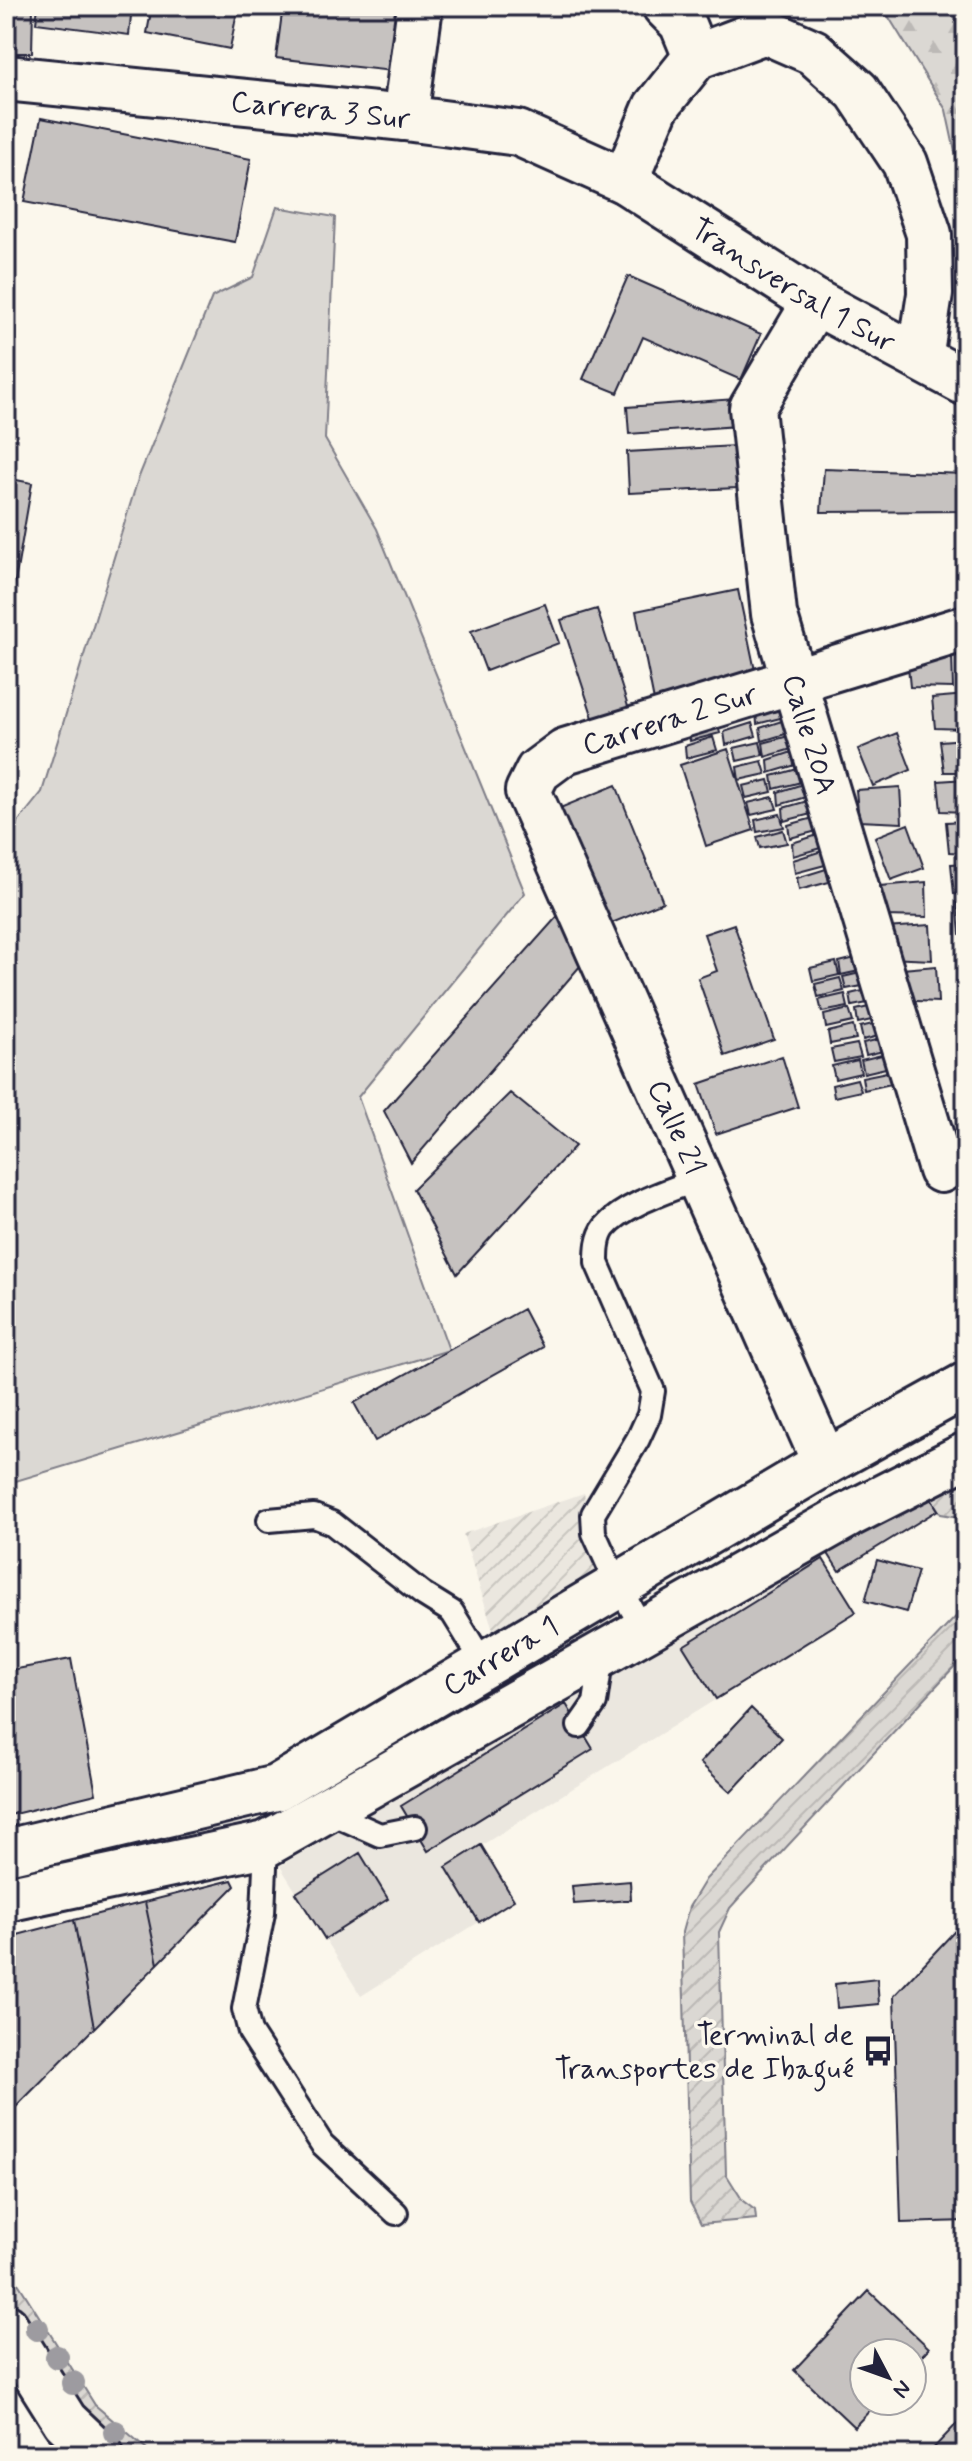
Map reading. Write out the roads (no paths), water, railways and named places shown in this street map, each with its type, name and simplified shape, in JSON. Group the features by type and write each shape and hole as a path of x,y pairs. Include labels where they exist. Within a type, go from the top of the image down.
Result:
{"street":[{"path":"405,118 420,6"},
{"path":"665,6 682,23 696,57"},
{"path":"625,181 656,107 696,57 765,31 813,52 857,91 905,163 929,234 930,294 920,358"},
{"name":"Carrera 3 Sur","path":"6,78 405,118 518,133 625,181"},
{"name":"Transversal 1 Sur","path":"625,181 815,302 966,383"},
{"name":"Calle 20A","path":"815,302 752,408 774,614 941,1170"},
{"name":"Carrera 2 Sur","path":"528,791 538,771 565,751 966,628"},
{"name":"Calle 21","path":"528,791 825,1463"},
{"name":"Carrera 1","path":"6,1852 276,1788 825,1463 966,1385"},
{"name":"Carrera 1","path":"6,1899 266,1844 848,1515 966,1455"},
{"path":"6,2327 65,2421 101,2455"}],"lane":[{"path":"644,1630 618,1586 594,1533 593,1514 638,1439 649,1415 653,1391 597,1263 597,1245 604,1229 622,1213 699,1179"},
{"path":"269,1520 314,1516 332,1523 423,1594 452,1612 484,1664"},
{"path":"579,1726 595,1703 602,1655"},
{"path":"326,1811 380,1835 415,1828"},
{"path":"266,1844 263,1913 244,2009 250,2032 322,2144 396,2213"}],"place":[{"name":"Terminal de Transportes de Ibagué","path":"878,2051"}]}
